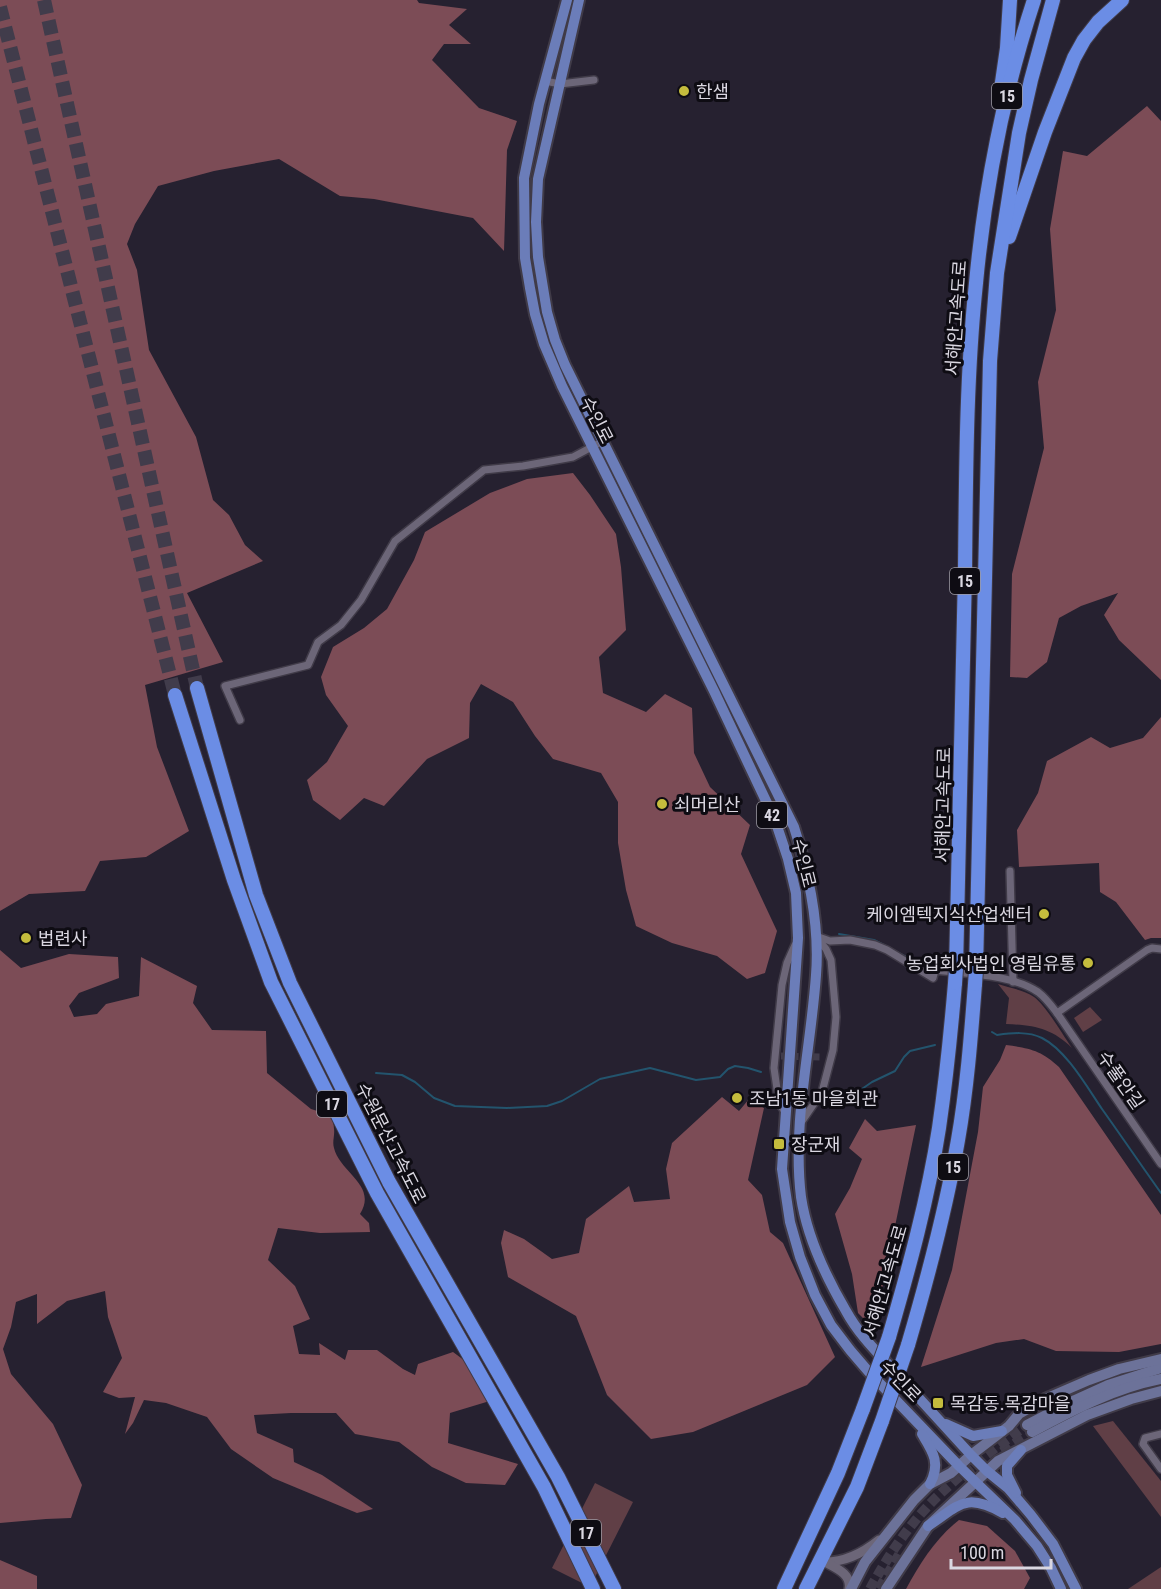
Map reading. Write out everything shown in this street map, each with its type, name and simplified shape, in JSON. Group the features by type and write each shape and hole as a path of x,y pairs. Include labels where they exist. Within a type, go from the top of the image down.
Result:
{"highway":[{"path":"987,194 1007,48 1010,0"},
{"name":"서해안고속도로","path":"785,1588 838,1473 889,1337 921,1218 939,1129 951,1032 955,976 970,374 975,284 987,194 1005,104 1034,0"},
{"name":"서해안고속도로","path":"807,1587 857,1487 908,1345 940,1227 958,1138 971,1034 976,970 990,361 997,273 1019,133 1053,0"},
{"path":"997,273 1045,132 1074,58 1098,22 1122,0"},
{"name":"수원문산고속도로","path":"196,688 256,895 290,983 390,1182 558,1477 615,1589"},
{"name":"수원문산고속도로","path":"175,695 234,880 272,982 377,1193 544,1487 593,1589"}],"main road":[{"name":"수인로","path":"567,0 545,81 524,178 525,258 535,314 544,344 562,386 714,691 775,820 788,859 796,893 798,938 782,1169 790,1222 800,1257 815,1295 831,1325 850,1350 959,1466 1015,1520 1037,1546 1061,1589"},
{"name":"수인로","path":"579,0 538,179 536,222 538,257 547,312 555,340 566,365 794,827 804,860 812,898 816,936 816,974 800,1124 800,1181 806,1220 830,1282 863,1337 971,1455 1020,1501 1053,1544 1076,1589"},
{"path":"850,1589 865,1562 914,1500 930,1484 951,1473 1009,1426 1019,1414 1045,1399 1089,1380 1119,1369 1161,1359"},
{"path":"1161,1368 1108,1385 1075,1400 1029,1429 1129,1388 1161,1379"},
{"path":"886,1589 928,1526 998,1461 1087,1415 1161,1391"},
{"path":"911,1416 932,1451 936,1463 935,1474 930,1484"},
{"path":"939,1420 973,1436 1002,1431"},
{"path":"1020,1501 1008,1475 1007,1466 1021,1450"},
{"path":"928,1526 963,1503 974,1501 991,1506 1015,1520"}],"street":[{"path":"545,81 560,84 594,80"},
{"path":"240,720 225,686 308,665 318,642 341,625 361,600 395,542 484,470 524,466 573,457 603,441"},
{"path":"1010,871 1013,982"},
{"path":"800,1124 822,1092 836,1017 831,960 816,936"},
{"name":"수풀안길","path":"816,936 830,941 850,940 875,945 933,978 935,970 999,978 1036,990 1057,1012 1161,1164"},
{"path":"785,1112 778,1101 774,1068 778,1056 782,985 787,963 798,938"},
{"path":"1057,1012 1147,950 1161,949"},
{"path":"1161,1434 1145,1438 1143,1444 1161,1469"},
{"path":"850,1589 850,1583 845,1575 825,1562 838,1562 865,1552 886,1535"}],"shaded area":[{"path":"0,0 417,0 419,3 467,9 449,25 471,44 444,44 432,60 479,108 517,121 507,150 504,251 473,218 374,199 340,196 279,159 214,171 158,186 135,224 127,244 137,270 149,350 196,437 213,500 229,515 245,545 263,561 187,593 223,662 145,685 157,747 189,831 146,857 100,861 85,891 29,894 0,911"},
{"path":"1147,106 1161,121 1161,680 1119,640 1104,615 1118,593 1081,606 1059,618 1047,662 1027,678 1010,677 1012,574 1044,448 1038,382 1056,310 1050,229 1063,151 1087,156"},
{"path":"573,473 616,534 621,567 626,630 599,657 603,693 646,712 665,694 692,708 694,753 710,787 750,825 741,854 777,931 765,973 747,979 717,956 672,943 636,926 626,890 618,843 618,802 601,773 553,759 513,702 481,684 470,703 469,738 427,759 384,806 364,798 340,820 313,800 307,780 327,762 348,726 326,695 321,677 333,647 364,628 387,609 414,560 425,532 490,493 527,479"},
{"path":"1161,717 1161,938 1145,940 1116,902 1100,892 1099,863 1019,867 1017,830 1038,793 1047,761 1091,737 1110,748 1143,738"},
{"path":"0,950 21,968 69,954 118,957 119,978 79,993 69,1006 74,1017 97,1014 106,1004 139,996 141,957 197,986 193,1003 212,1030 266,1031 267,1073 311,1109 330,1115 334,1127 334,1148 343,1165 361,1187 364,1204 360,1214 369,1223 370,1232 320,1233 278,1228 268,1260 295,1286 310,1319 293,1326 299,1354 320,1355 319,1343 345,1360 348,1350 377,1350 415,1375 418,1364 453,1352 484,1375 493,1400 450,1413 448,1443 518,1464 505,1485 466,1483 432,1467 399,1442 355,1434 336,1413 254,1415 257,1433 293,1449 294,1462 322,1475 373,1509 357,1513 273,1478 231,1449 207,1417 166,1403 144,1400 125,1434 135,1397 119,1398 103,1392 122,1358 108,1317 105,1291 67,1301 37,1324 37,1294 16,1302 11,1327 3,1349 11,1374 53,1424 82,1485 71,1518 0,1523"},
{"path":"998,984 1021,991 1039,1001 1072,1048 1065,1041 1042,1029 1006,1024 1009,998"},
{"path":"1090,1007 1102,1020 1083,1032 1074,1018"},
{"path":"1006,1045 1034,1051 1059,1067 1161,1215 1161,1344 1119,1352 1056,1351 1024,1339 996,1343 921,1367 952,1270 978,1132 983,1087 1000,1060"},
{"path":"722,1097 739,1111 749,1099 764,1108 748,1180 762,1195 770,1232 783,1243 835,1357 807,1385 693,1432 651,1439 607,1395 576,1316 508,1277 501,1243 504,1230 524,1239 552,1259 579,1253 586,1219 629,1186 634,1202 670,1199 666,1169 672,1143"},
{"path":"865,1119 877,1131 916,1125 882,1289 869,1324 858,1313 852,1274 835,1214 850,1188 862,1159 849,1148"},
{"path":"1113,1421 1161,1481 1161,1517 1093,1426"},
{"path":"595,1483 633,1502 590,1587 552,1568"},
{"path":"959,1520 987,1526 1015,1551 1030,1578 1024,1589 906,1589 929,1552"},
{"path":"0,1560 37,1576 37,1589 0,1589"},
{"path":"1161,1567 1161,1589 1128,1589"}],"waterway":[{"path":"839,934 874,940 888,947"},
{"path":"893,950 927,968"},
{"path":"992,1032 997,1035 1031,1034 1042,1038 1059,1051 1083,1080 1161,1193"},
{"path":"823,1097 834,1101 846,1100 872,1082 895,1071 910,1051 935,1045"},
{"path":"376,1073 402,1075 415,1082 434,1098 455,1106 507,1108 547,1106 562,1101 600,1079 650,1068 696,1080 720,1077 735,1066 761,1072"}],"tunnel":[{"path":"44,0 197,688"},
{"path":"0,7 175,695"},
{"path":"781,1056 823,1057"},
{"path":"870,1589 896,1546 927,1507 969,1469 1027,1425"},
{"path":"1002,1452 1032,1432"},
{"path":"879,1589 900,1553"}],"place":[{"name":"한샘","path":"684,91"},
{"name":"쇠머리산","path":"662,804"},
{"name":"케이엠텍지식산업센터","path":"1044,914"},
{"name":"법련사","path":"26,938"},
{"name":"농업회사법인 영림유통","path":"1088,963"},
{"name":"조남1동 마을회관","path":"737,1098"},
{"name":"장군재","path":"779,1144"},
{"name":"목감동.목감마을","path":"938,1403"}]}
